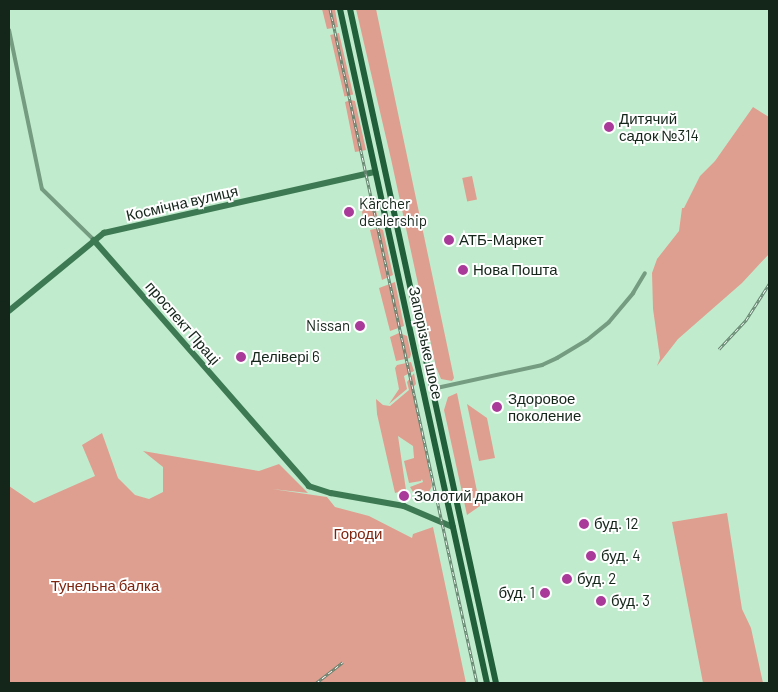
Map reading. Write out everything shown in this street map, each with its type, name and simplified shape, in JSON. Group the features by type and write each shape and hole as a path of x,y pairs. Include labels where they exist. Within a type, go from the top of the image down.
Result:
{"main road":[{"name":"Запорізьке шосе","path":"340,9 487,683"},
{"name":"Запорізьке шосе","path":"350,9 496,683"},
{"name":"Космічна вулиця","path":"375,172 385,170"},
{"path":"423,391 432,389"},
{"path":"452,527 462,524"}],"street":[{"name":"проспект Праці","path":"9,30 42,189 94,240 309,486 331,494 404,506 420,511 443,525 452,527"},
{"name":"Космічна вулиця","path":"9,311 94,240 110,232 375,172"},
{"path":"432,389 542,365 560,356 587,340 609,322 633,293 645,273"}],"green space":[{"path":"322,9 335,9 338,27 327,29"},
{"path":"356,9 376,9 454,378 452,381 441,379 436,367"},
{"path":"339,33 353,94 344,96 330,35"},
{"path":"355,101 366,150 355,152 345,102"},
{"path":"753,107 769,117 769,254 742,283 678,339 657,366 660,358 653,309 652,273 657,259 679,231 682,208 684,208 700,176 715,161"},
{"path":"472,176 477,199 467,202 462,178"},
{"path":"365,207 375,208 379,221 365,224 362,212"},
{"path":"379,228 383,230 393,275 382,280 370,230"},
{"path":"395,282 404,326 390,331 379,288"},
{"path":"399,333 407,336 411,354 410,358 396,361 390,337"},
{"path":"411,362 414,371 404,376 407,389 389,404 399,389 395,368 397,365"},
{"path":"414,373 416,384 413,387 432,486 425,500 424,490 415,495 410,487 423,482 422,479 421,481 409,483 404,461 414,458 413,446 398,436 406,490 395,493 377,414 376,399 383,405 390,406 409,390 407,382"},
{"path":"457,393 480,506 467,515 444,410 448,397"},
{"path":"467,404 487,418 495,458 479,461"},
{"name":"Тунельна балка","path":"102,433 118,478 135,495 149,499 163,492 163,467 143,451 259,471 279,464 308,493 272,489 327,497 335,507 369,516 412,538 413,534 433,527 466,683 9,683 9,486 34,503 95,476 82,445"},
{"path":"727,513 742,609 751,628 763,683 703,683 672,522"}],"railway":[{"path":"330,9 477,683"},
{"path":"719,349 746,320 769,284"},
{"path":"316,683 343,662"}],"place":[{"name":"Дитячий садок №314","path":"609,127"},
{"name":"Kärcher dealership","path":"349,212"},
{"name":"АТБ-Маркет","path":"449,240"},
{"name":"Нова Пошта","path":"463,270"},
{"name":"Nissan","path":"360,326"},
{"name":"Делівері 6","path":"241,357"},
{"name":"Здоровое поколение","path":"497,407"},
{"name":"Золотий дракон","path":"404,496"},
{"name":"буд. 12","path":"584,524"},
{"name":"буд. 4","path":"591,556"},
{"name":"буд. 2","path":"567,579"},
{"name":"буд. 1","path":"545,593"},
{"name":"буд. 3","path":"601,601"}],"park label":[{"name":"Городи","path":"358,534"}]}
